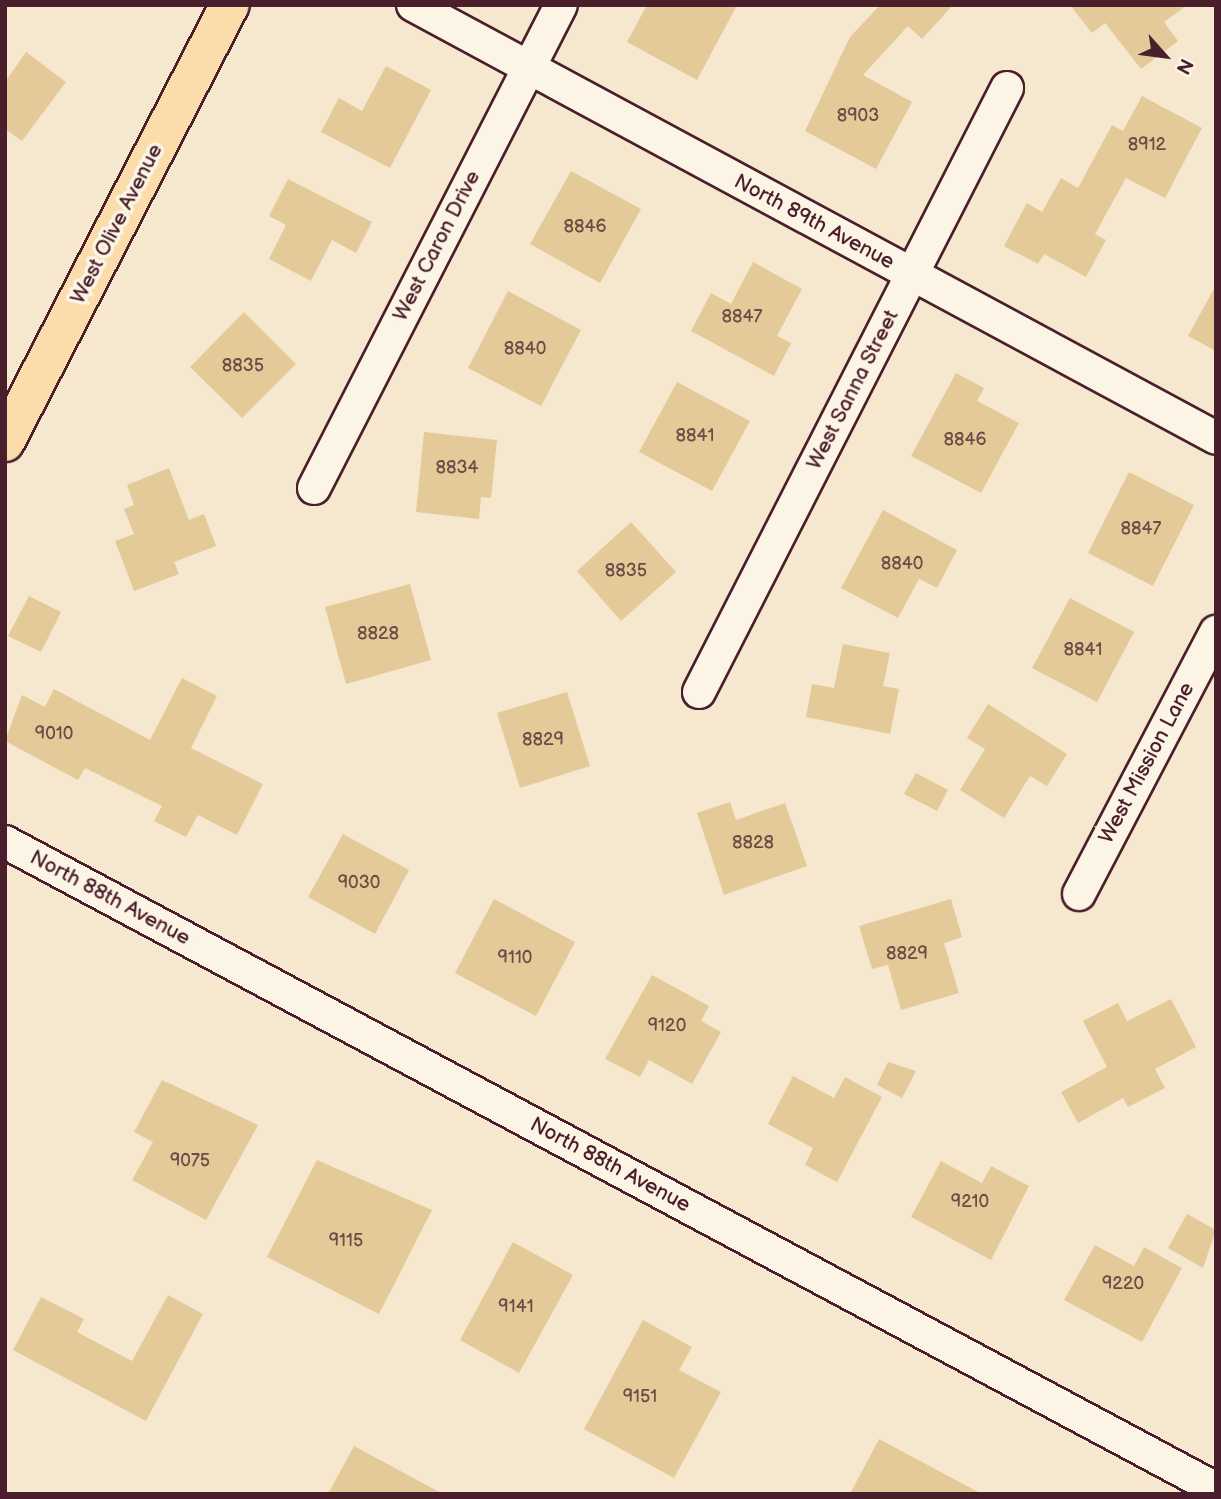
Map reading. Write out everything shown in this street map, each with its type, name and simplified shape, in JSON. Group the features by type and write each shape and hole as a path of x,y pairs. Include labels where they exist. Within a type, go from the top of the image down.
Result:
{"main road":[{"name":"West Olive Avenue","path":"5,442 230,5"}],"street":[{"name":"North 89th Avenue","path":"413,5 1216,438"},
{"name":"West Caron Drive","path":"314,488 561,5"},
{"name":"West Sanna Street","path":"699,692 1007,88"},
{"name":"West Mission Lane","path":"1079,894 1216,632"},
{"name":"North 88th Avenue","path":"5,842 1216,1489"}],"building":[{"path":"647,5 737,5 697,80 627,42"},
{"path":"880,5 953,5 922,39 908,26 863,75 912,102 876,169 805,131 850,37"},
{"path":"1070,5 1187,5 1164,22 1178,41 1141,69 1105,23 1092,33"},
{"path":"26,52 66,82 22,141 5,129 5,82"},
{"path":"386,66 431,90 390,168 321,132 339,98 362,111"},
{"path":"1142,96 1202,128 1165,198 1126,178 1095,234 1106,240 1086,277 1044,254 1038,264 1004,246 1027,203 1042,212 1061,178 1078,188 1112,125 1123,131"},
{"path":"571,171 641,209 600,283 530,244"},
{"path":"288,179 372,222 356,253 332,240 311,281 269,259 286,225 269,216"},
{"path":"753,262 802,289 777,336 791,343 774,376 691,331 711,293 731,304"},
{"path":"1216,285 1216,351 1188,336"},
{"path":"508,291 581,330 541,406 468,368"},
{"path":"244,312 296,364 242,418 190,367"},
{"path":"956,373 984,388 977,401 1019,423 981,493 911,456"},
{"path":"677,382 750,421 712,491 639,452"},
{"path":"424,432 497,440 491,498 481,497 479,519 416,512"},
{"path":"169,468 189,520 204,514 216,546 174,562 179,574 134,591 115,541 134,534 124,509 134,505 127,485"},
{"path":"1129,472 1194,505 1153,586 1088,553"},
{"path":"883,510 957,550 937,588 919,579 898,618 841,588"},
{"path":"631,522 676,572 621,621 577,571"},
{"path":"410,584 431,660 346,684 325,607"},
{"path":"29,596 61,612 41,652 8,636"},
{"path":"1070,598 1134,632 1097,702 1032,668"},
{"path":"843,644 890,653 883,686 899,689 890,734 806,717 812,684 834,688"},
{"path":"182,678 217,696 191,748 263,784 237,835 198,815 186,837 154,821 162,806 85,768 78,780 5,741 22,695 45,707 54,689 150,740"},
{"path":"567,692 590,766 520,788 497,713"},
{"path":"988,704 1067,754 1047,786 1030,776 1004,818 960,790 985,749 967,738"},
{"path":"916,773 948,790 937,811 904,794"},
{"path":"730,802 736,820 785,803 807,866 724,895 697,813"},
{"path":"343,834 409,870 375,934 308,897"},
{"path":"494,899 575,942 536,1016 455,973"},
{"path":"951,899 962,937 944,943 959,993 901,1010 888,965 872,969 859,926"},
{"path":"652,975 709,1006 701,1021 721,1032 692,1084 649,1060 640,1077 605,1059"},
{"path":"1171,999 1196,1047 1155,1069 1165,1088 1128,1107 1123,1098 1078,1123 1061,1092 1107,1067 1083,1021 1118,1003 1127,1021"},
{"path":"888,1062 916,1071 902,1098 877,1085"},
{"path":"793,1076 834,1098 845,1077 882,1097 837,1182 805,1165 813,1148 768,1124"},
{"path":"162,1080 258,1125 206,1220 132,1180 153,1142 134,1132"},
{"path":"317,1160 432,1210 379,1314 267,1257"},
{"path":"941,1161 982,1183 991,1166 1029,1186 991,1260 911,1217"},
{"path":"1187,1214 1216,1230 1203,1268 1168,1248"},
{"path":"513,1242 573,1275 519,1373 460,1340"},
{"path":"1095,1245 1134,1266 1144,1247 1182,1268 1142,1342 1064,1300"},
{"path":"168,1295 203,1314 146,1421 13,1350 41,1297 84,1319 77,1332 132,1361"},
{"path":"643,1320 692,1347 679,1370 721,1392 674,1478 584,1429"},
{"path":"879,1439 982,1494 850,1494"},
{"path":"354,1446 443,1494 328,1494"}]}
